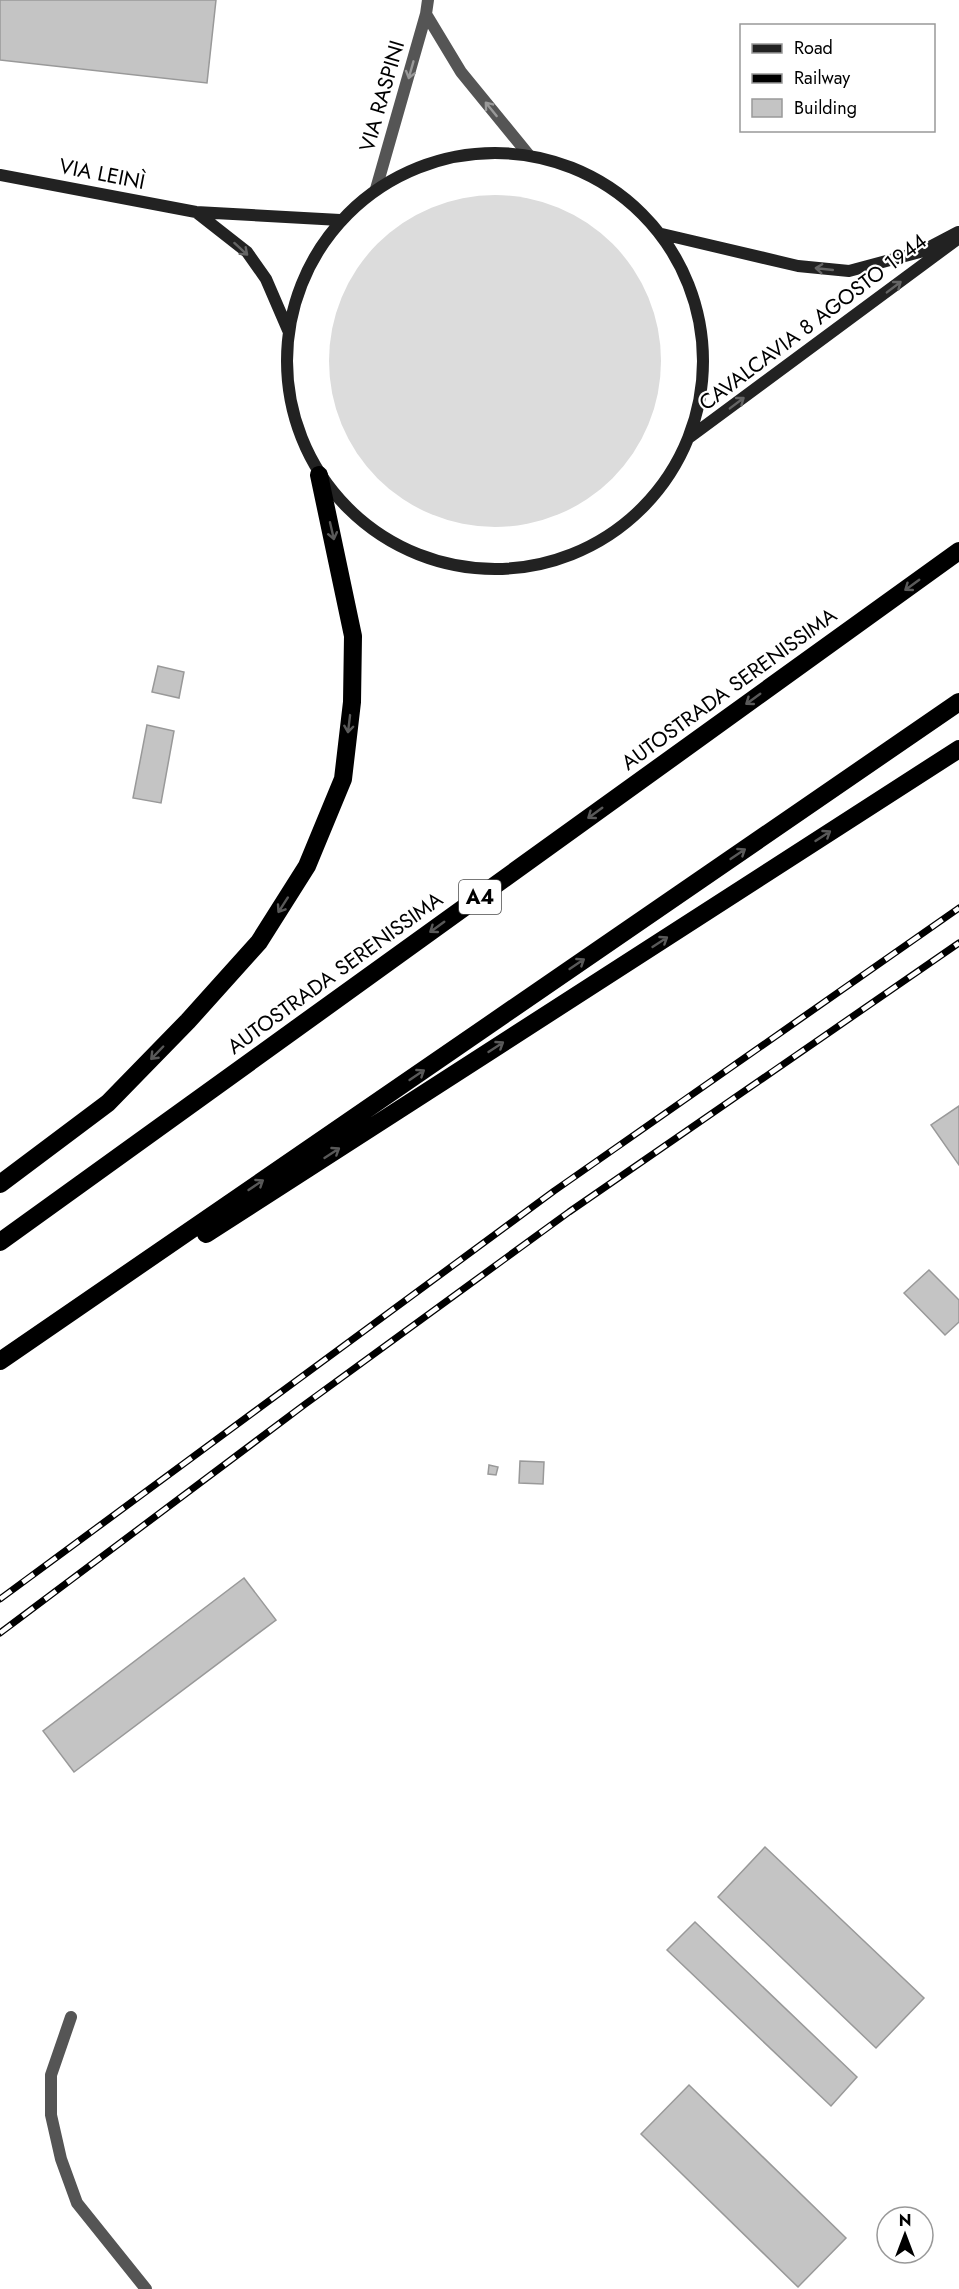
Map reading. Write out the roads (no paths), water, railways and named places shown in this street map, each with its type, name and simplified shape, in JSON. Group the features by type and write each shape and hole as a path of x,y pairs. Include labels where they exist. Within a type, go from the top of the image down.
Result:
{"highway":[{"path":"0,1184 108,1103 172,1038 259,942 307,866 343,779 352,702 353,636 319,475"},
{"name":"AUTOSTRADA SERENISSIMA","path":"0,1242 959,551"},
{"path":"0,1361 959,702"},
{"path":"0,1366 959,749"}],"main road":[{"path":"475,153 528,154 579,170 616,191 662,234 695,298 705,368 690,438 657,494 608,537 548,563 483,570 419,556 363,523 319,475 297,429 286,380 288,330 306,271 340,220 376,189 423,165 475,153"},
{"name":"VIA LEINÌ","path":"0,175 196,212 340,220"},
{"name":"VIA LEINÌ","path":"196,212 246,252 266,279 288,330"},
{"name":"CAVALCAVIA 8 AGOSTO 1944","path":"662,234 788,264 849,271 920,252 959,231"},
{"name":"CAVALCAVIA 8 AGOSTO 1944","path":"690,438 959,238"}],"street":[{"name":"VIA RASPINI","path":"376,189 428,0"},
{"name":"VIA RASPINI","path":"426,14 461,72 528,154"},
{"path":"71,2017 51,2076 51,2115 61,2159 77,2203 146,2289"}],"railway":[{"path":"0,1599 554,1191 959,908"},
{"path":"0,1633 304,1405 569,1212 959,943"}]}
